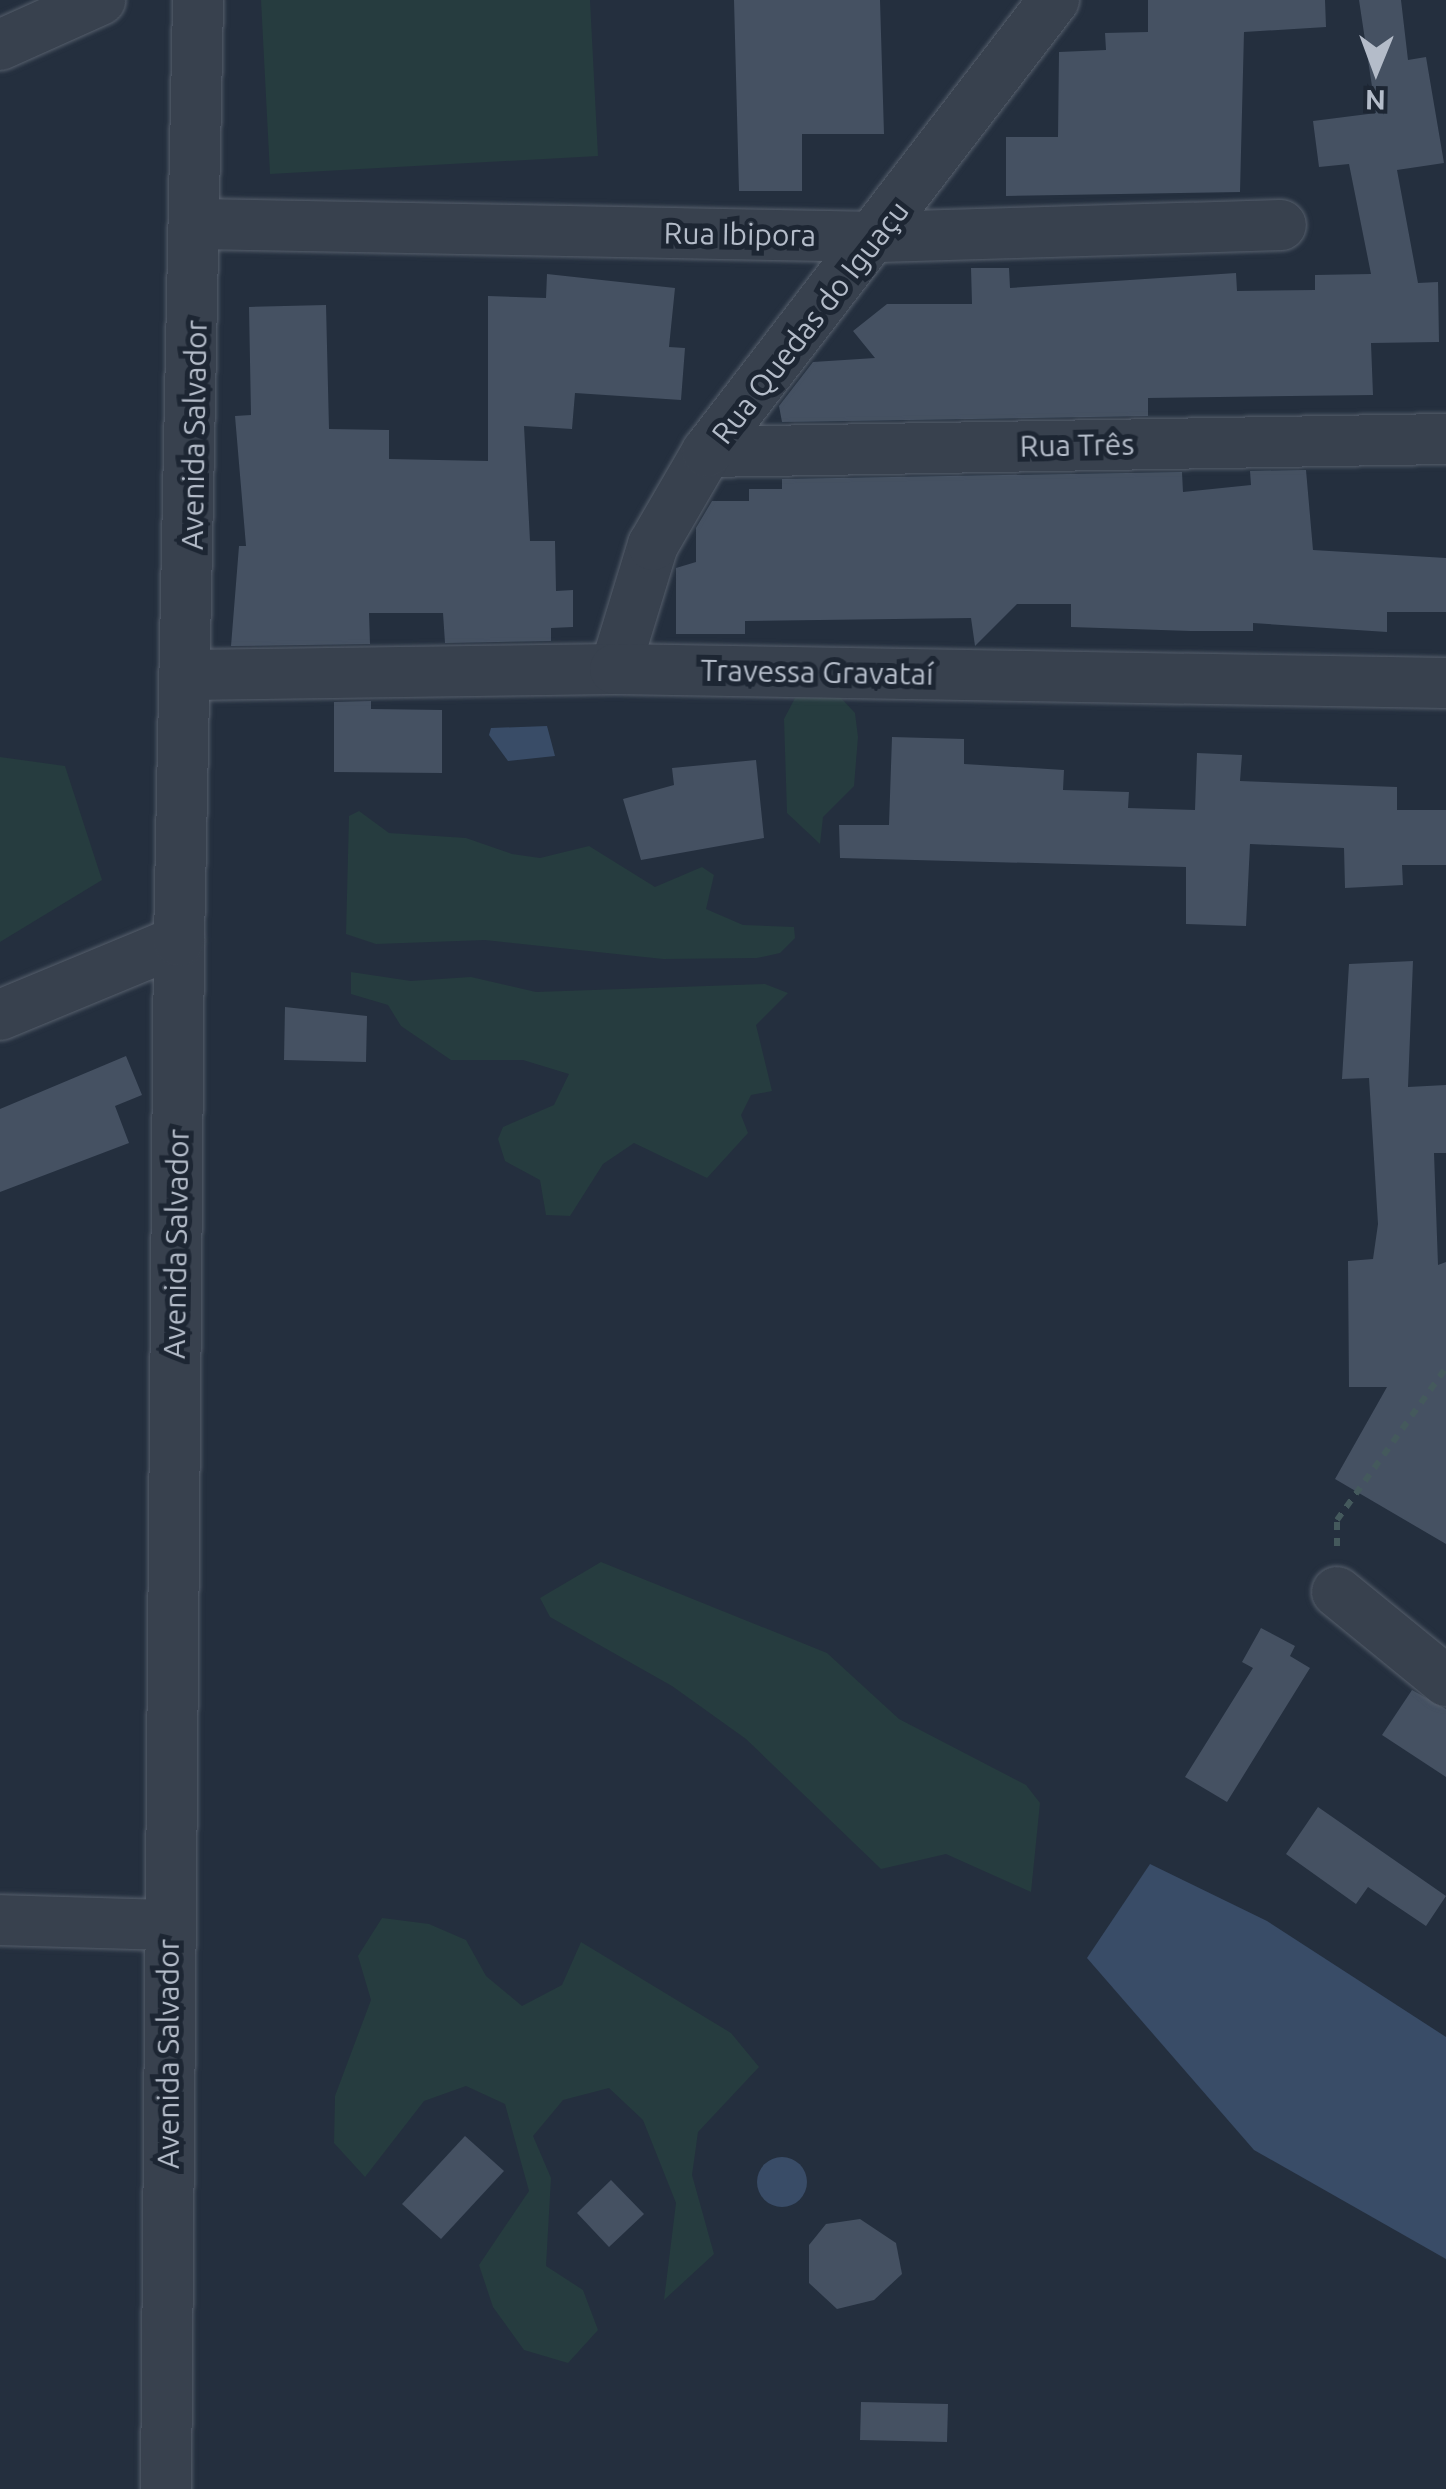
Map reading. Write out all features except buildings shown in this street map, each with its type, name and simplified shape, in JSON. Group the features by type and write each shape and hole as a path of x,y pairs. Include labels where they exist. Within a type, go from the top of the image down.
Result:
{"street":[{"path":"0,45 100,0"},
{"name":"Avenida Salvador","path":"166,2489 179,941 199,224 198,0"},
{"name":"Rua Quedas do Iguaçu","path":"614,669 653,546 707,452 879,237 1054,0"},
{"name":"Rua Ibipora","path":"199,224 879,237 1281,225"},
{"name":"Rua Três","path":"707,452 1446,438"},
{"name":"Travessa Gravataí","path":"189,675 614,669 1446,683"},
{"path":"0,1015 179,941"},
{"path":"1337,1592 1446,1681"},
{"path":"0,1920 168,1925"}],"path":[{"path":"1337,1592 1337,1520 1446,1368"}],"green space":[{"path":"261,0 590,0 598,156 270,174"},
{"path":"815,689 841,698 855,713 858,737 854,786 823,817 820,844 787,813 784,719 795,698"},
{"path":"0,757 65,766 102,880 0,942"},
{"path":"359,811 389,833 466,838 512,854 540,858 589,846 655,887 702,867 714,875 706,909 743,925 794,927 795,938 780,953 757,958 663,959 485,940 376,944 346,934 349,816"},
{"path":"351,972 411,981 471,977 536,992 765,984 788,993 756,1025 772,1091 751,1095 741,1115 748,1133 707,1178 634,1143 603,1164 570,1216 546,1215 540,1180 505,1161 498,1139 503,1127 554,1105 569,1074 523,1060 451,1060 401,1026 388,1005 351,994"},
{"path":"601,1562 827,1653 899,1719 1026,1785 1040,1803 1031,1892 946,1854 881,1869 746,1739 672,1686 550,1617 540,1598"},
{"path":"382,1918 429,1924 466,1940 486,1976 522,2006 562,1985 581,1942 731,2033 759,2067 698,2132 692,2175 714,2254 664,2300 676,2203 643,2120 609,2088 563,2100 533,2136 551,2178 546,2266 583,2290 598,2330 568,2363 524,2350 493,2307 479,2265 529,2191 505,2104 466,2086 424,2101 365,2177 334,2143 335,2096 371,2000 358,1956"}],"water":[{"path":"547,726 555,756 508,761 489,735 491,728"},
{"path":"1150,1864 1267,1921 1446,2037 1446,2259 1254,2150 1087,1958"},
{"path":"782,2157 800,2164 807,2182 800,2200 782,2207 764,2200 757,2182 764,2164"}]}
